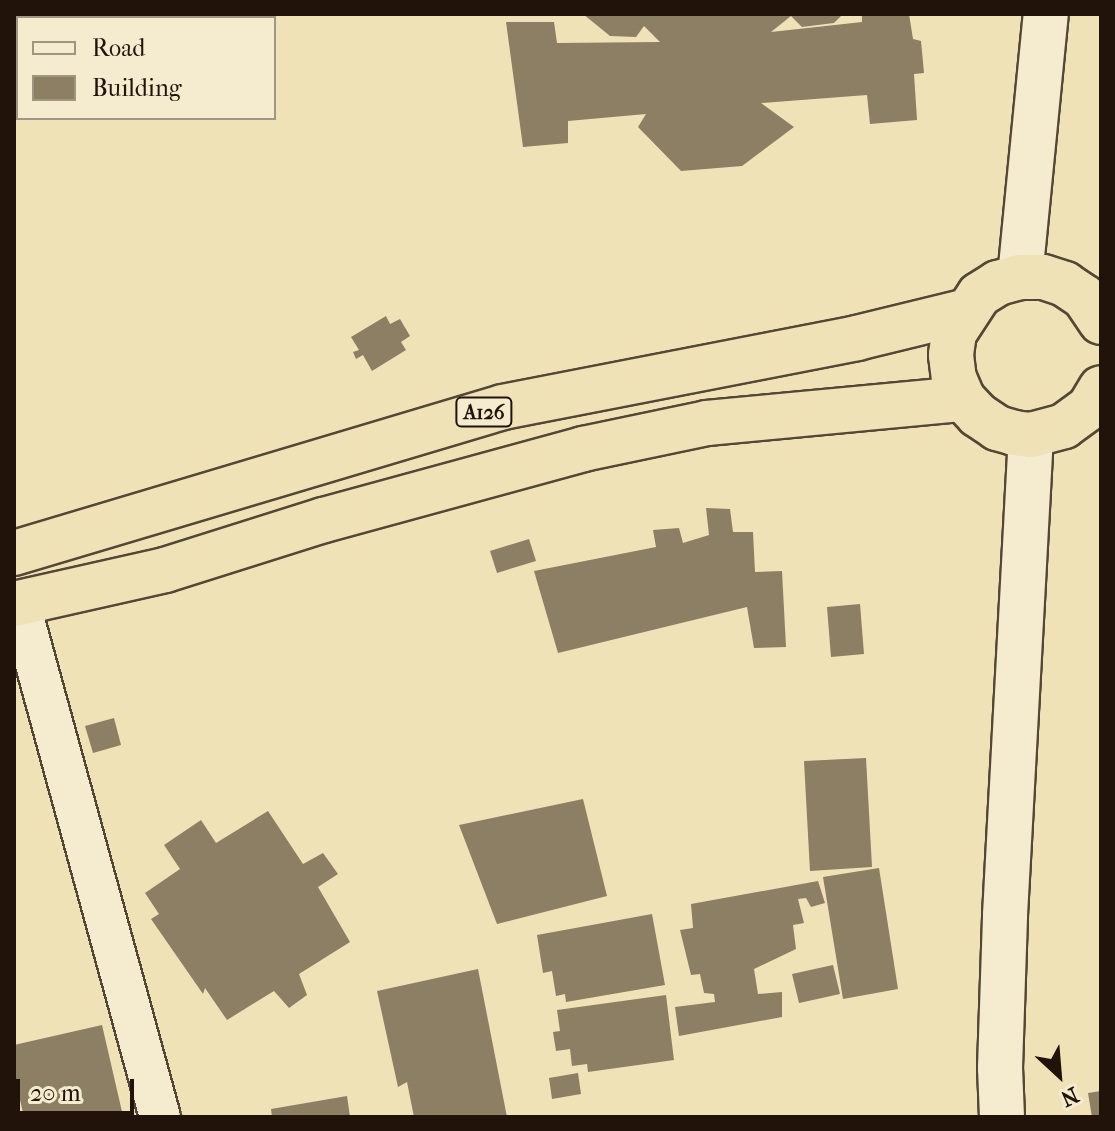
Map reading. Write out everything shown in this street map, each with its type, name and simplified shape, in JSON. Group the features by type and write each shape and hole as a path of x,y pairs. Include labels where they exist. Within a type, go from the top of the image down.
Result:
{"highway":[{"path":"1020,277 1043,277 1065,284 1095,305"},
{"name":"A126","path":"14,553 503,407 857,338 964,312 979,295 998,283 1020,277"},
{"path":"964,312 954,333 951,355 954,378 963,399 997,428 1031,435 1048,432 1078,418 1101,388"},
{"path":"16,603 165,570 324,520 583,449 707,423 963,399"}],"street":[{"path":"1020,277 1046,14"},
{"path":"1002,1117 1000,1068 1005,915 1031,435"},
{"path":"16,603 160,1117"}],"building":[{"path":"583,14 843,14 834,23 802,27 791,16 771,32 862,22 862,14 909,14 913,39 921,41 924,73 914,74 917,120 870,124 867,95 761,103 794,127 742,166 681,171 638,127 646,114 568,121 568,143 523,147 506,22 554,22 557,43 660,42 644,26 636,37 610,36"},
{"path":"386,316 390,324 400,319 410,336 401,342 406,350 372,371 363,355 356,359 353,352 359,350 351,337"},
{"path":"706,508 730,509 733,532 753,532 755,572 782,571 786,647 754,648 747,607 558,653 534,571 656,547 653,530 679,528 683,543 709,535"},
{"path":"529,539 536,561 497,573 490,551"},
{"path":"860,604 864,654 831,657 827,607"},
{"path":"114,718 121,745 93,753 85,726"},
{"path":"866,758 872,867 810,871 804,761"},
{"path":"583,799 607,896 497,924 459,825"},
{"path":"268,811 303,864 323,853 338,874 318,887 350,942 299,974 307,995 289,1008 274,991 227,1020 205,988 203,994 151,919 159,914 145,893 180,869 164,845 201,820 216,843"},
{"path":"879,868 898,989 843,999 823,877"},
{"path":"818,881 825,903 811,907 806,898 798,899 804,923 793,925 796,949 754,969 758,994 782,992 782,1017 679,1036 675,1007 715,1002 714,994 704,993 700,974 691,975 680,930 693,928 691,904"},
{"path":"652,914 665,985 566,1002 565,994 556,996 552,971 543,973 537,935"},
{"path":"833,965 840,994 799,1003 792,974"},
{"path":"478,969 507,1117 414,1117 407,1082 398,1087 377,991"},
{"path":"666,995 674,1060 588,1072 587,1064 572,1066 570,1049 556,1051 553,1032 560,1031 557,1010"},
{"path":"102,1025 123,1116 24,1117 14,1074 14,1045"},
{"path":"578,1073 581,1094 552,1099 549,1078"},
{"path":"1101,1091 1101,1117 1092,1117 1088,1093"},
{"path":"347,1096 350,1117 272,1117 271,1109"}]}
